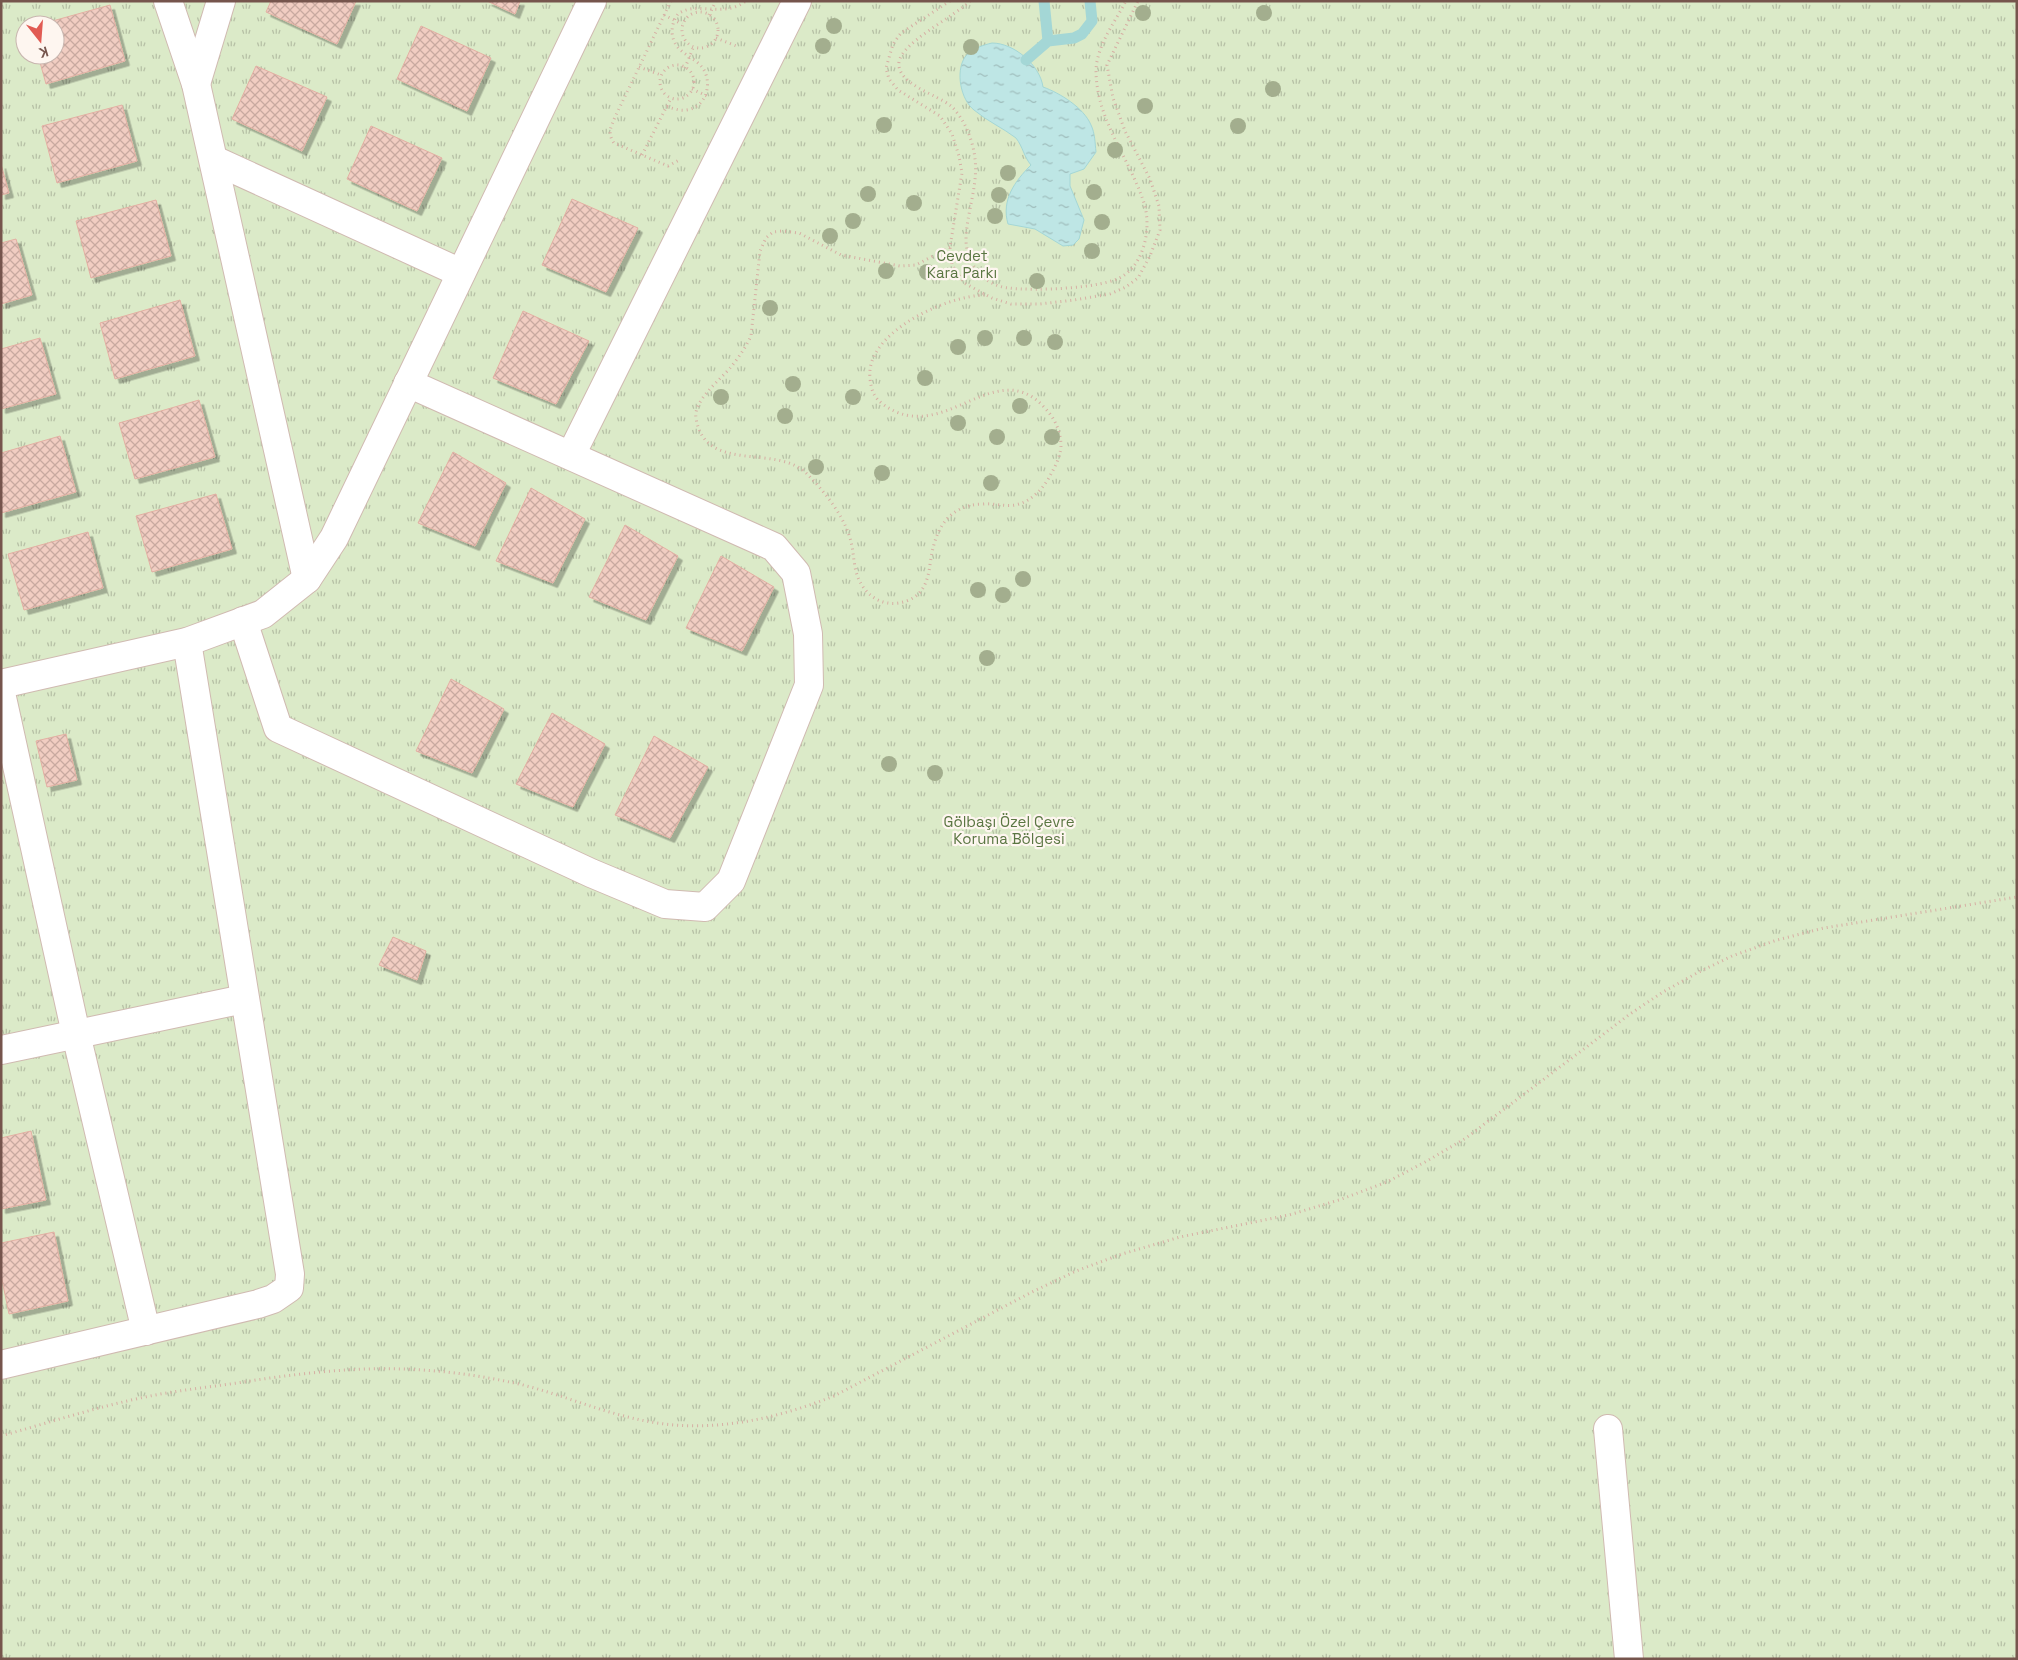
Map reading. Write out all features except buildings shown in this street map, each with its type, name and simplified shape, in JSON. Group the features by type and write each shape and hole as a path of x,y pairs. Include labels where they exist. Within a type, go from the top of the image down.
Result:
{"street":[{"path":"168,1 196,84 307,579"},
{"path":"196,84 222,1"},
{"path":"1,684 187,642 263,614 307,579 334,538 592,1"},
{"path":"571,455 797,1"},
{"path":"214,160 462,273"},
{"path":"243,621 278,728 665,904 705,907 730,880 809,685 808,634 796,573 774,546 408,383"},
{"path":"1,1365 258,1304 273,1299 289,1288 290,1274 269,1138 244,999 218,826 187,642"},
{"path":"1,693 76,1034 146,1331"},
{"path":"1,1050 244,999"},
{"path":"1608,1429 1629,1659"}],"path":[{"path":"670,1 610,130 610,137 614,142 668,166 683,157"},
{"path":"709,15 716,1"},
{"path":"667,106 686,110 694,107 706,95 707,78 704,69 676,46 673,38 674,20 679,13 694,5 731,9 746,1"},
{"path":"950,1 901,33 893,44 886,68 889,79 898,90 940,116 952,134 962,174 950,247 952,265 964,283 986,295 1010,304 1040,304 1110,294 1126,287 1138,278 1150,256 1160,230 1160,206 1150,179 1125,131 1113,98 1107,65 1138,1"},
{"path":"970,1 960,11 909,45 902,53 898,63 899,69 904,78 951,106 968,132 976,160 976,172 966,240 969,256 976,270 983,278 992,283 1004,288 1024,290 1052,290 1083,286 1122,276 1136,261 1143,247 1148,217 1144,201 1104,115 1096,71 1101,47 1126,1"},
{"path":"695,12 709,15 716,21 718,26 716,38 708,47 690,47 682,36 682,24 685,18 695,12"},
{"path":"664,16 682,24"},
{"path":"716,38 742,48"},
{"path":"685,68 693,48"},
{"path":"680,66 685,68 692,76 692,88 682,99 671,98 662,91 660,86 661,75 669,67 680,66"},
{"path":"640,67 661,75"},
{"path":"692,88 712,98"},
{"path":"642,155 671,98"},
{"path":"950,247 916,265 900,266 841,255 799,233 773,232 766,238 760,251 751,336 746,348 710,389 698,405 695,415 698,428 712,448 731,454 785,461 802,468 816,483 839,515 849,534 859,579 868,594 881,603 898,604 912,600 923,590 929,574 934,546 941,525 953,513 970,505 1017,505 1033,497 1046,484 1056,465 1061,448 1059,432 1052,416 1041,404 1026,393 1003,390 985,394 949,411 929,417 910,417 893,411 879,401 871,390 869,371 873,356 887,339 906,323 948,302 973,295 986,295"},
{"path":"1,1436 150,1396 311,1373 375,1368 468,1374 520,1384 611,1413 652,1422 694,1426 730,1424 766,1418 801,1409 834,1396 1032,1292 1085,1268 1122,1254 1180,1237 1298,1213 1387,1182 1428,1161 1466,1138 1630,1014 1663,992 1732,956 1777,940 1824,928 2017,897"}],"green space":[{"name":"Gölbaşı Özel Çevre Koruma Bölgesi","path":"1,1 2017,1 2017,1659 1,1659"}],"water":[{"path":"992,43 1009,47 1025,57 1037,71 1043,87 1064,97 1077,107 1088,119 1092,128 1096,152 1084,169 1070,174 1070,186 1084,220 1079,239 1073,245 1063,246 1035,229 1008,224 1006,207 1008,199 1015,184 1031,165 1016,138 984,118 969,105 963,93 960,78 960,70 965,57 977,48"}],"waterway":[{"path":"1044,1 1048,41"},
{"path":"1026,60 1048,41 1074,38 1082,34 1092,21 1090,1"}],"park label":[{"name":"Cevdet Kara Parkı","path":"962,264"}]}
